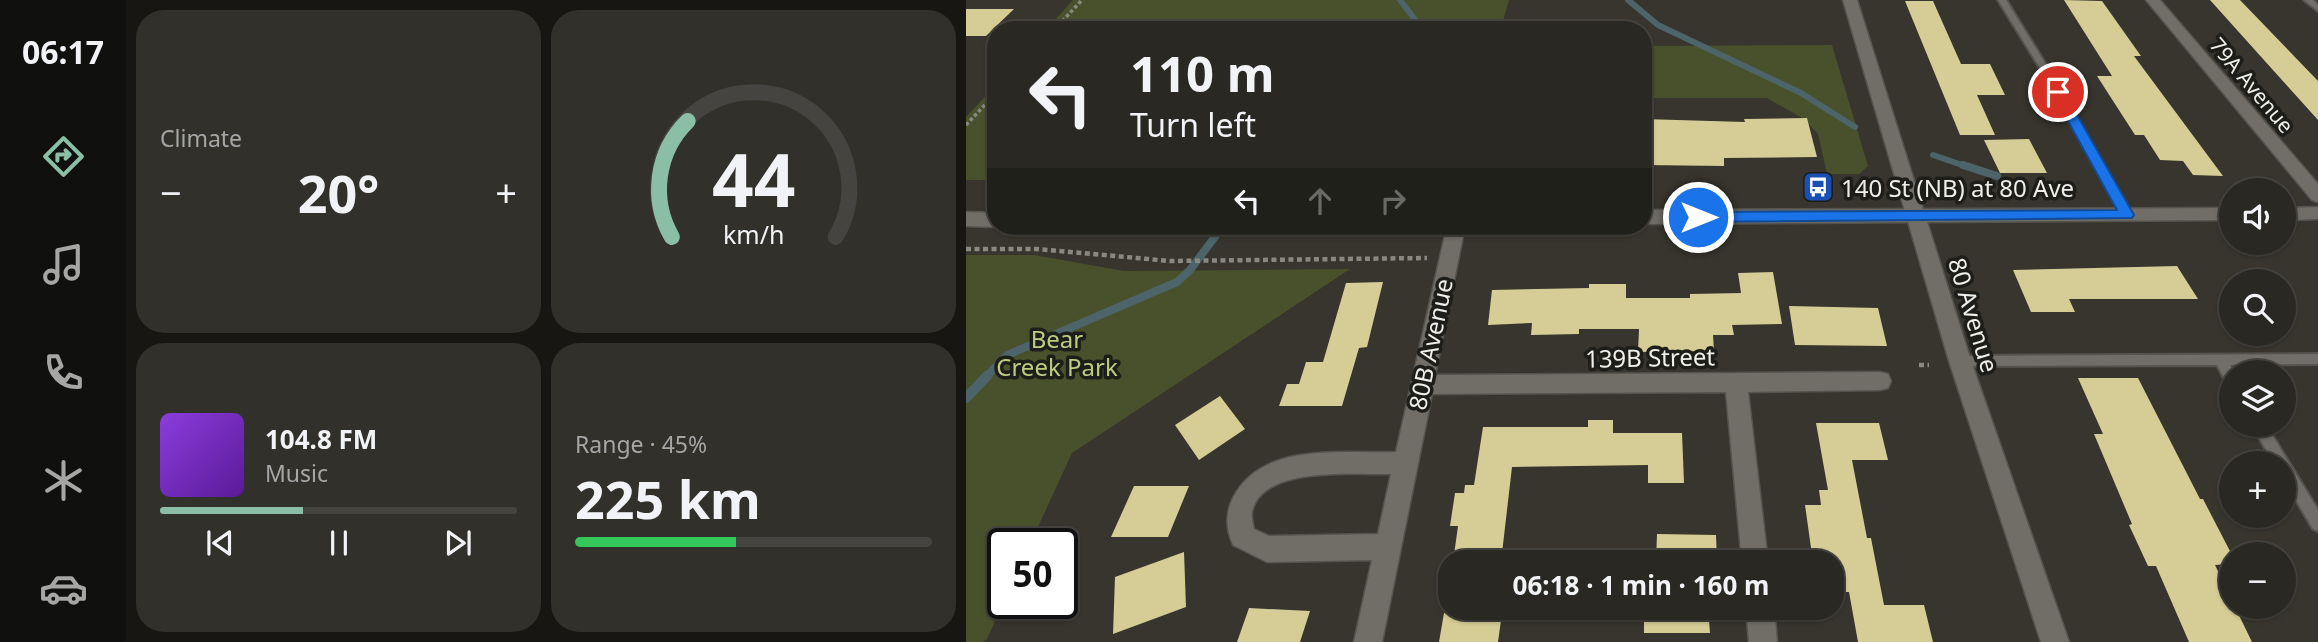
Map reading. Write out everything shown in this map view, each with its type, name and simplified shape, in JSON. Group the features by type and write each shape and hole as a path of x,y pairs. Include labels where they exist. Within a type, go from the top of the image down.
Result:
{"street":[{"name":"80 Avenue","path":"1850,0 1960,361 2055,642"},
{"name":"79A Avenue","path":"2153,0 2318,196"},
{"path":"1652,218 2219,214"},
{"path":"2296,214 2318,214"},
{"path":"966,219 987,220"},
{"name":"80B Avenue","path":"1368,642 1454,235"},
{"name":"139B Street","path":"1422,385 1880,381"},
{"path":"1736,382 1754,550"},
{"path":"1388,547 1267,549 1242,536 1239,512 1249,492 1267,475 1296,466 1405,463"},
{"path":"1761,620 1763,642"}],"lane":[{"path":"2003,0 2127,215"},
{"path":"2308,0 2318,9"},
{"path":"2221,360 2318,359"},
{"path":"1960,361 2219,360"},
{"path":"2296,487 2318,524"}],"path":[{"path":"1062,21 1082,0"},
{"path":"966,125 987,103"},
{"path":"966,249 1037,249 1170,261 1413,258"},
{"path":"1919,365 1929,365"}],"green space":[{"path":"1073,0 1509,0 1503,21 1054,21"},
{"path":"1832,45 1868,166 1859,174 1827,174 1818,134 1804,119 1767,98 1652,98 1652,46"},
{"path":"987,95 987,180 966,180 966,117"},
{"name":"Bear Creek Park","path":"966,255 1034,255 1124,271 1350,269 1072,453 1037,528 987,528 987,619 996,619 987,639 983,642 966,642"}],"building":[{"path":"2064,0 2102,1 2141,56 2134,56 2223,176 2193,175 2183,161 2160,160 2144,135 2135,135 2097,76 2112,76"},
{"path":"2210,0 2240,0 2318,81 2318,120"},
{"path":"1905,1 1933,1 1961,64 1990,64 2005,95 1977,95 1995,135 1960,135"},
{"path":"966,9 1014,9 1002,21 987,21 986,36 966,36"},
{"path":"1807,118 1817,157 1724,158 1724,166 1652,165 1652,119 1745,122 1744,119"},
{"path":"2029,139 2047,173 2000,173 1984,140"},
{"path":"2177,266 2198,299 2069,299 2075,312 2031,312 2013,270"},
{"path":"1773,272 1782,324 1732,325 1734,335 1713,335 1714,351 1638,352 1639,329 1579,329 1579,334 1531,335 1532,323 1488,325 1492,290 1589,288 1589,284 1626,284 1626,298 1690,298 1690,294 1741,293 1738,273"},
{"path":"1383,282 1367,347 1359,348 1342,406 1279,406 1287,384 1299,384 1306,362 1323,362 1346,283"},
{"path":"1789,306 1878,308 1887,346 1795,345"},
{"path":"2078,378 2138,378 2200,499 2203,499 2225,542 2219,542 2219,565 2215,565 2219,574 2219,619 2241,619 2252,642 2189,642 2156,566 2148,566 2129,525 2132,524 2094,434 2103,434"},
{"path":"1220,396 1245,429 1199,460 1175,425"},
{"path":"1588,420 1613,420 1613,433 1682,433 1684,483 1648,483 1648,465 1512,467 1502,550 1455,550 1458,526 1450,526 1455,493 1464,493 1465,485 1474,485 1483,427 1588,427"},
{"path":"1816,423 1879,423 1888,460 1852,460 1867,538 1871,538 1884,605 1924,605 1933,642 1858,642 1849,592 1844,592 1844,550 1811,550 1805,505 1821,505 1819,490 1828,490"},
{"path":"1134,486 1189,486 1168,537 1111,537"},
{"path":"1657,534 1716,535 1717,550 1656,550"},
{"path":"1184,552 1186,607 1113,634 1115,577"},
{"path":"1249,608 1310,611 1300,642 1237,642"},
{"path":"1443,620 1501,620 1498,642 1439,642"},
{"path":"1644,620 1709,620 1710,633 1644,633"}],"waterway":[{"path":"1400,0 1416,21"},
{"path":"1628,0 1658,25 1801,93 1855,127"},
{"path":"1933,155 1968,167"},
{"path":"1963,165 1997,176"},
{"path":"986,377 1007,355 1177,282 1190,270 1216,235"},
{"path":"966,398 988,375"}],"place":[{"name":"140 St (NB) at 80 Ave","path":"1818,187"}],"route":[{"path":"1698,217 2127,215 2058,92"}]}
